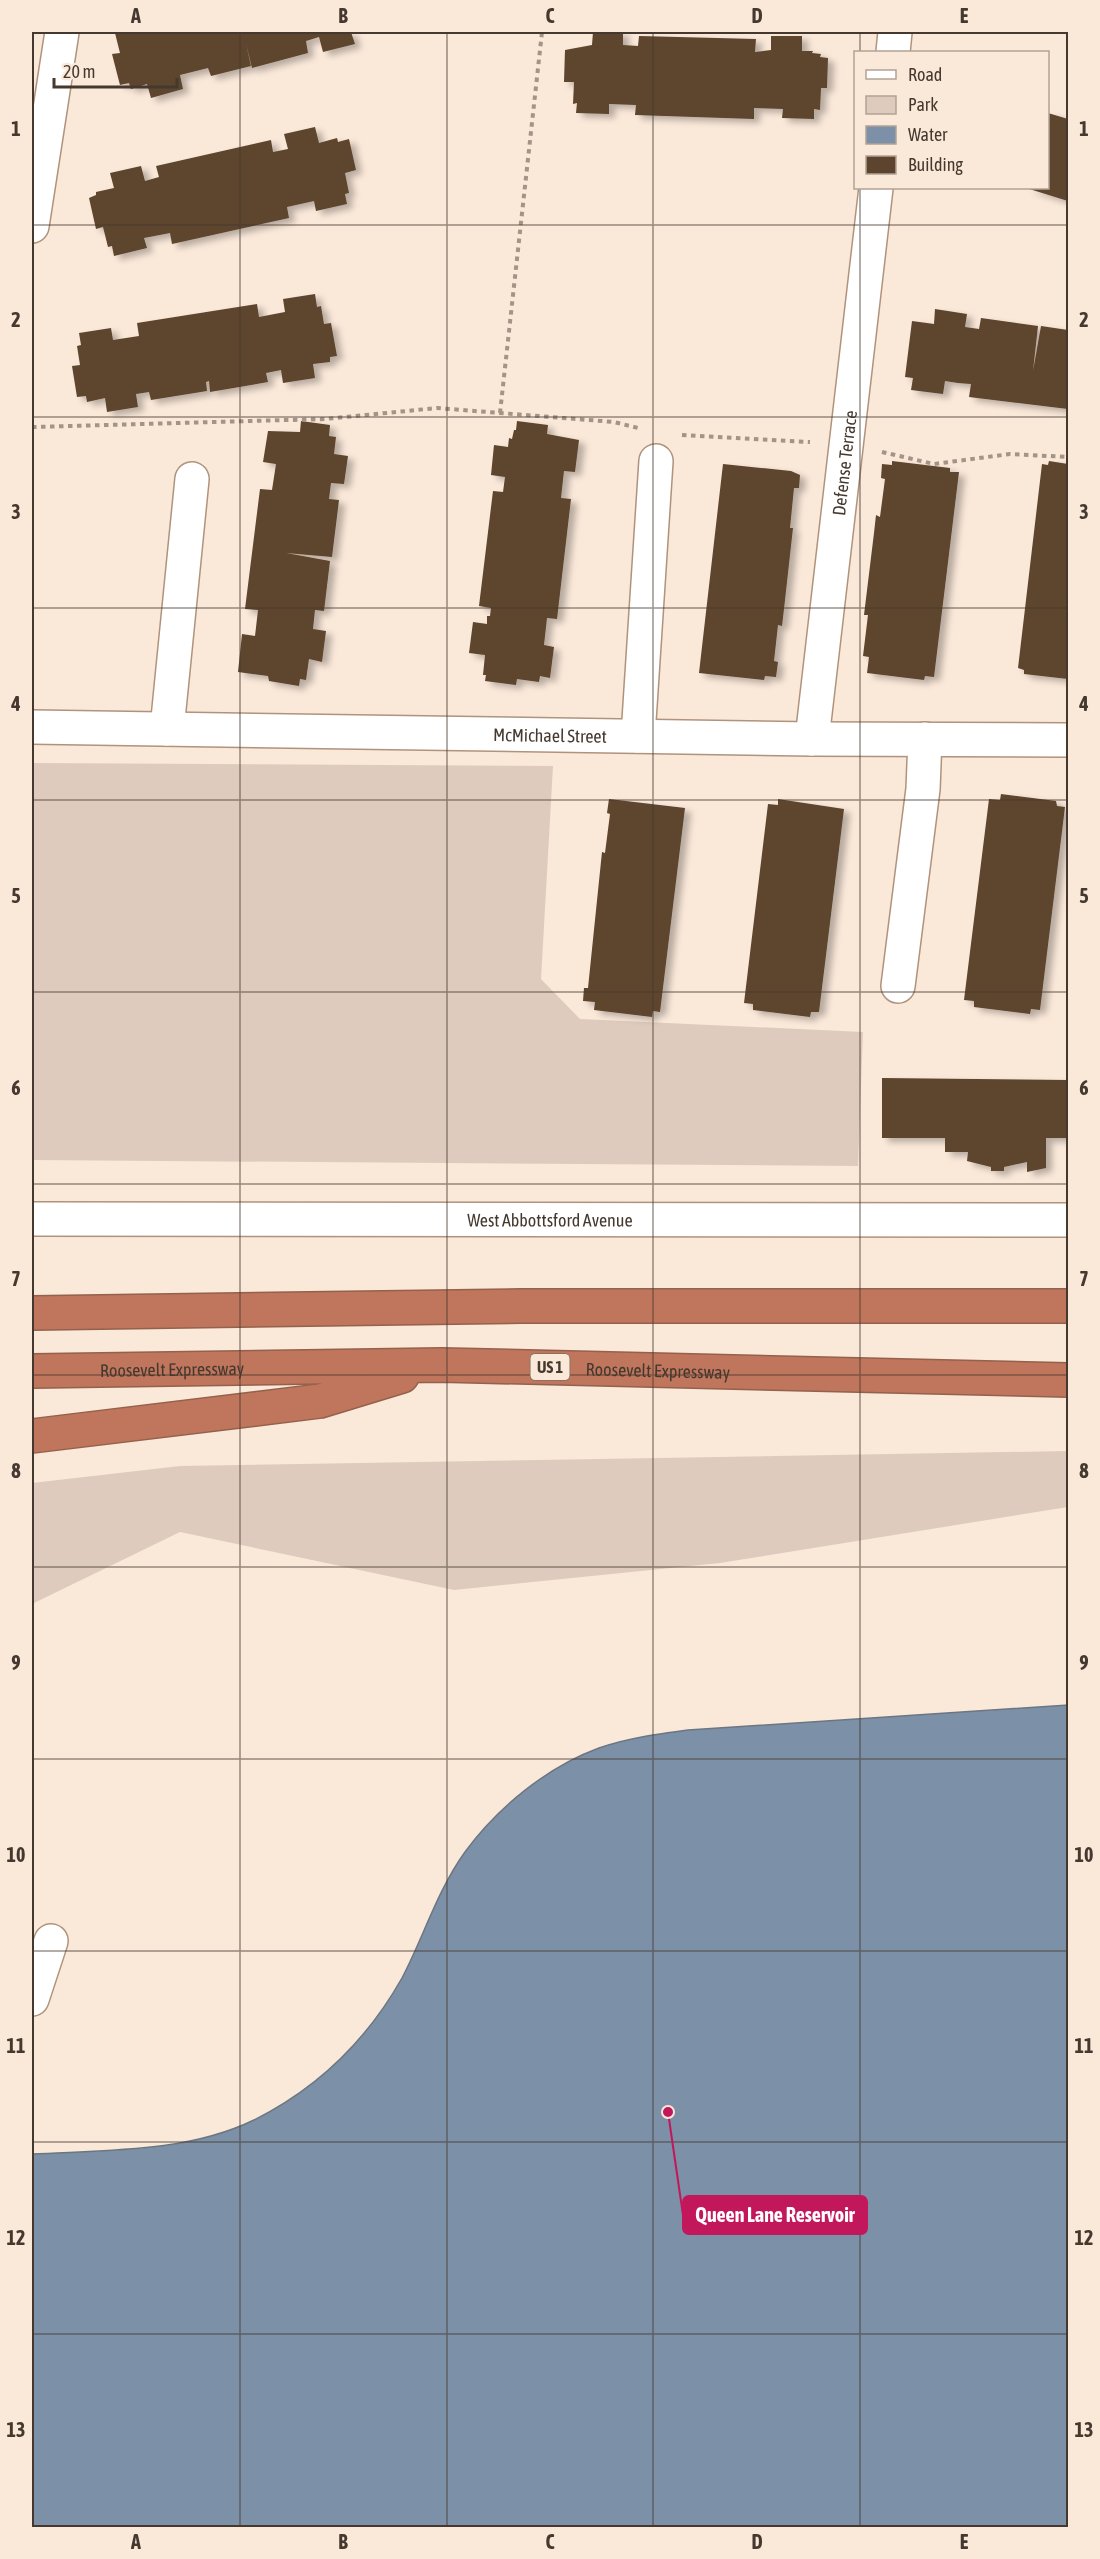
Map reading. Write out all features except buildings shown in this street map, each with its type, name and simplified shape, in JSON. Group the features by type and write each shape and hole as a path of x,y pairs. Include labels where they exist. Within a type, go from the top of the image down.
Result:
{"highway":[{"path":"32,1313 521,1306 1068,1306"},
{"path":"32,1436 320,1401 442,1365"},
{"name":"Roosevelt Expressway","path":"32,1371 442,1365 1068,1380"}],"street":[{"path":"32,226 62,32"},
{"path":"892,51 895,32"},
{"name":"Defense Terrace","path":"812,739 876,189"},
{"path":"638,736 656,461"},
{"path":"167,729 192,479"},
{"name":"McMichael Street","path":"32,727 812,739 1068,740"},
{"path":"898,986 923,789 925,739"},
{"name":"West Abbottsford Avenue","path":"32,1219 1068,1220"},
{"path":"32,1999 51,1941"}],"path":[{"path":"500,413 543,32"},
{"path":"32,427 325,419 437,408 614,422 642,429"}],"green space":[{"path":"32,763 553,766 541,979 580,1019 863,1032 858,1166 32,1160"},
{"path":"1068,1451 1068,1507 720,1563 454,1590 180,1532 32,1604 32,1483 180,1466"}],"water":[{"path":"1068,1705 1068,2527 32,2527 32,2154 145,2148 201,2139 254,2120 299,2093 320,2077 357,2042 388,2001 410,1962 446,1882 478,1836 524,1791 580,1756 621,1742 688,1730"}],"place":[{"name":"Queen Lane Reservoir","path":"668,2112"}]}
